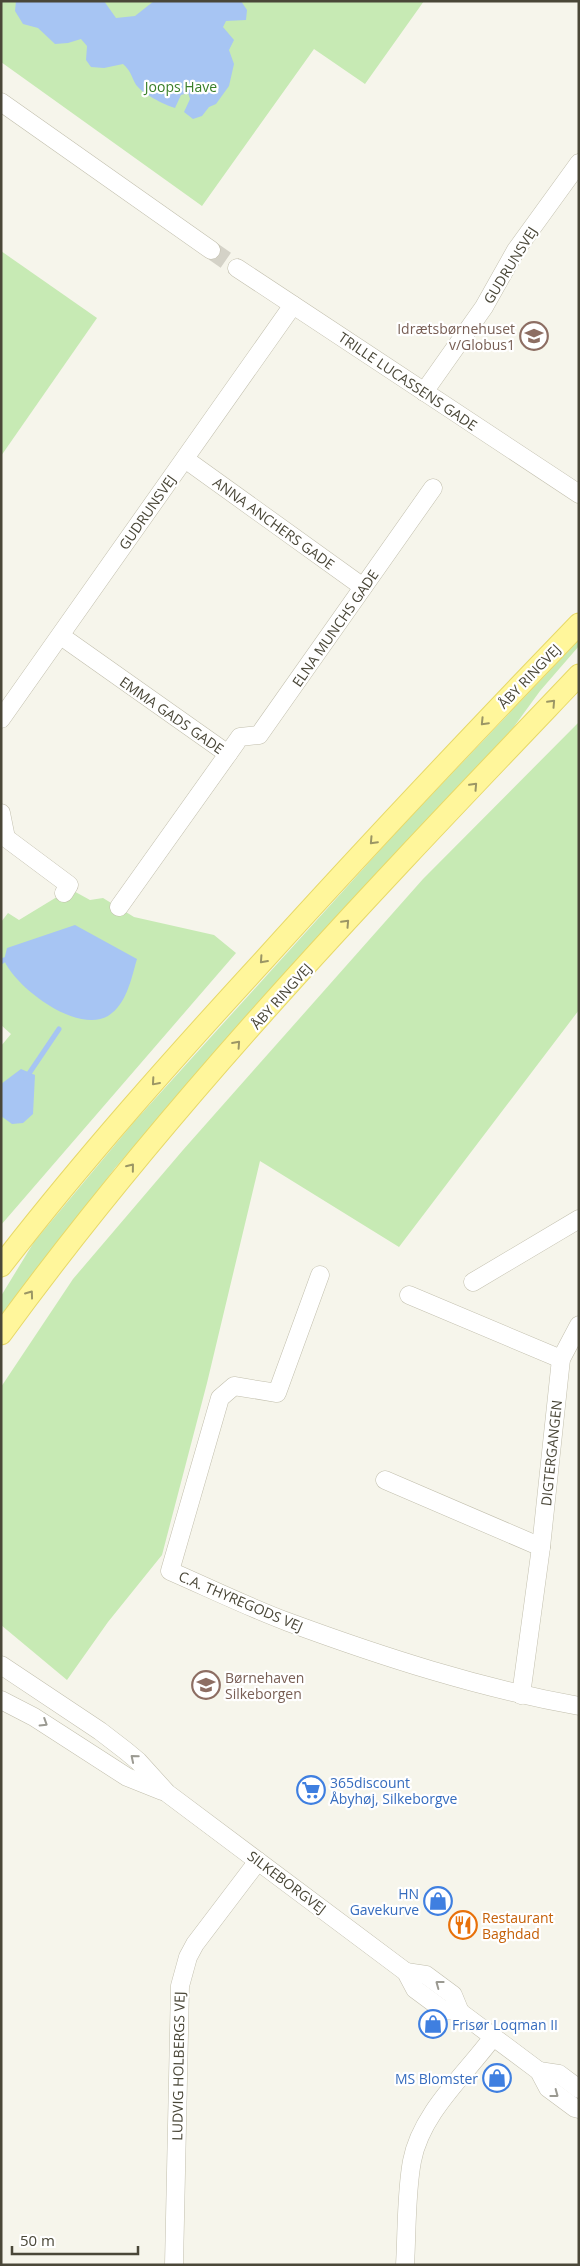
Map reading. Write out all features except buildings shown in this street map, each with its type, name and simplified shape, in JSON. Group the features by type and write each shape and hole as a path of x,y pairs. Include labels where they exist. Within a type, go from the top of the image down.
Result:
{"main road":[{"name":"ÅBY RINGVEJ","path":"1,1266 141,1098 220,1008 411,800 579,624"},
{"name":"ÅBY RINGVEJ","path":"1,1334 41,1280 168,1122 337,933 579,675"}],"street":[{"path":"1,102 211,250"},
{"name":"GUDRUNSVEJ","path":"424,392 484,307 516,250 579,163"},
{"name":"TRILLE LUCASSENS GADE","path":"237,268 579,494"},
{"name":"GUDRUNSVEJ","path":"1,719 292,305"},
{"name":"ANNA ANCHERS GADE","path":"185,459 364,587"},
{"name":"ELNA MUNCHS GADE","path":"228,754 240,737 259,735 433,488"},
{"name":"EMMA GADS GADE","path":"61,636 228,754 119,907"},
{"path":"1,813 6,838 69,885 64,893"},
{"path":"473,1282 579,1219"},
{"name":"C.A. THYREGODS VEJ","path":"320,1275 277,1393 234,1386 220,1398 170,1571 287,1621 402,1662 521,1695 579,1706"},
{"path":"410,1295 561,1359"},
{"name":"DIGTERGANGEN","path":"521,1695 541,1547 561,1359 579,1325"},
{"path":"384,1480 541,1547"},
{"name":"SILKEBORGVEJ","path":"1,1665 100,1731 138,1761 167,1793 406,1972 415,1989 442,2009 460,2012 539,2071 548,2088 579,2109"},
{"name":"SILKEBORGVEJ","path":"1,1700 34,1717 127,1777 167,1793"},
{"name":"LUDVIG HOLBERGS VEJ","path":"174,2265 180,1986 188,1957 195,1944 258,1861"},
{"path":"405,2265 412,2160 424,2129 438,2106 493,2037"},
{"name":"SILKEBORGVEJ","path":"539,2071 559,2074 579,2089"}],"green space":[{"name":"Joops Have","path":"1,1 424,1 365,84 314,49 202,206 1,62"},
{"path":"1,251 97,318 1,456"},
{"path":"579,640 579,646 540,691 513,728 248,1016 115,1168 1,1317 1,1296 34,1242 134,1122 401,827"},
{"path":"579,722 579,1010 399,1247 260,1161 207,1383 162,1555 108,1622 67,1680 1,1625 1,1387 73,1279 183,1150 423,879"},
{"path":"70,889 90,900 103,898 134,917 214,935 236,953 1,1225 1,1046 11,1034 1,1025 1,922 8,913 19,920"}],"water":[{"path":"16,1 104,1 116,18 135,16 154,1 241,1 247,10 246,20 226,21 223,27 234,40 229,50 234,64 229,86 216,104 209,107 202,116 193,119 184,112 190,99 188,93 181,95 175,108 142,91 123,64 104,68 91,67 86,60 87,46 81,39 55,44 38,28 23,24 15,11"},
{"path":"75,925 137,959 130,983 120,1005 108,1016 95,1020 80,1019 65,1014 49,1005 21,983 4,960 7,948"},
{"path":"21,1069 35,1075 33,1114 23,1123 12,1124 1,1116 1,1084"}],"waterway":[{"path":"26,1078 59,1029"}],"tunnel":[{"path":"211,250 237,268"}],"place":[{"name":"Idrætsbørnehuset v/Globus1","path":"534,336"},
{"name":"Børnehaven Silkeborgen","path":"206,1685"},
{"name":"365discount Åbyhøj, Silkeborgve","path":"311,1790"},
{"name":"HN Gavekurve","path":"438,1901"},
{"name":"Restaurant Baghdad","path":"463,1925"},
{"name":"Frisør Loqman II","path":"433,2024"},
{"name":"MS Blomster","path":"497,2078"}]}
